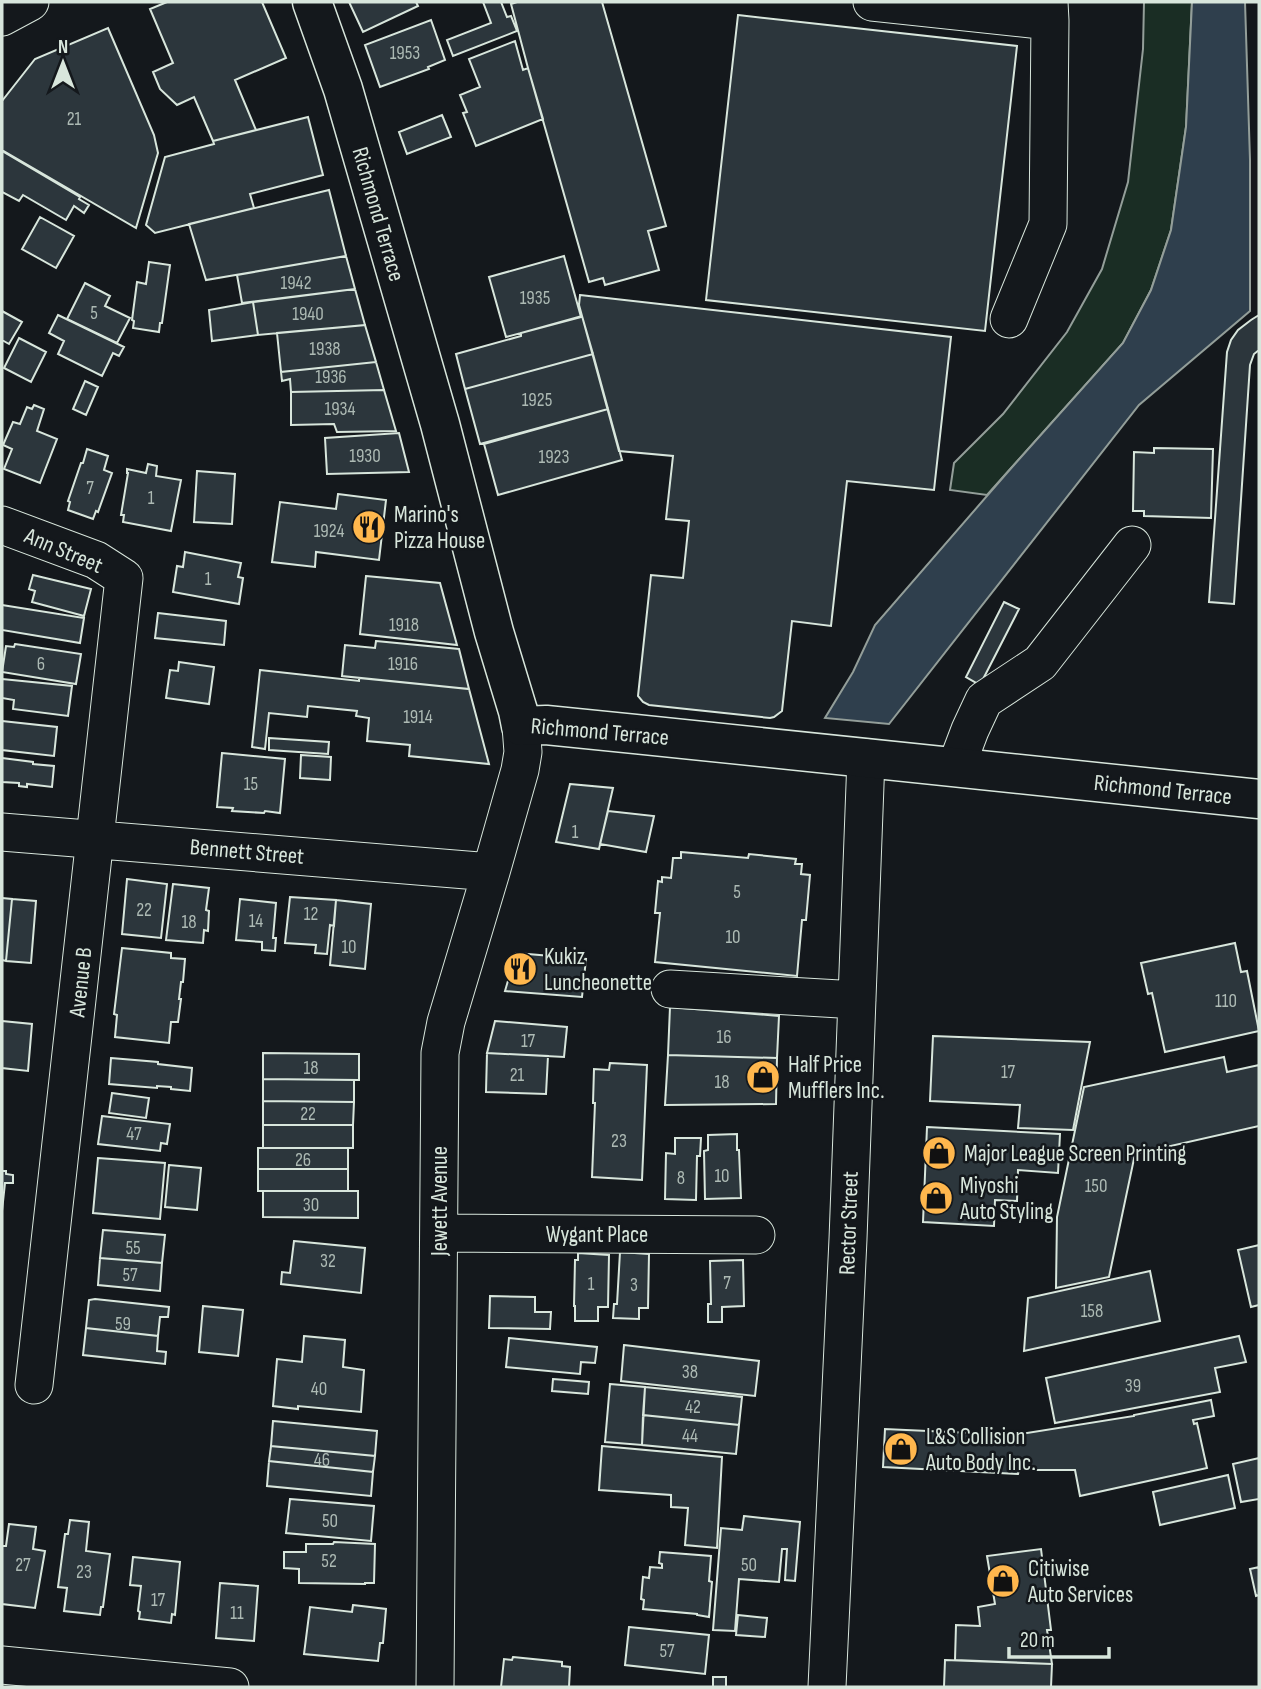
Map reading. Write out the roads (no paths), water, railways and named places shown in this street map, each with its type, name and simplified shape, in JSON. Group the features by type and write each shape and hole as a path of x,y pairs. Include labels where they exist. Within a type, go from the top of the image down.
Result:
{"main road":[{"name":"Richmond Terrace","path":"312,2 347,102 440,424 494,632 522,726 561,726 1259,799"}],"street":[{"path":"2,17 30,2"},
{"path":"873,2 1049,11 1048,224 1009,319"},
{"name":"Ann Street","path":"2,525 96,559 124,578"},
{"path":"956,767 984,700 1040,663 1132,545"},
{"name":"Avenue B","path":"34,1385 124,578"},
{"name":"Jewett Avenue","path":"435,1687 440,1053 446,1022 520,770 523,752 522,726"},
{"name":"Rector Street","path":"827,1687 848,1239 866,758"},
{"name":"Bennett Street","path":"2,832 491,872"},
{"path":"670,989 857,1000"},
{"name":"Wygant Place","path":"439,1233 756,1235"},
{"path":"2,1665 230,1687"}],"water":[{"path":"1192,2 1245,2 1250,160 1250,311 1139,405 889,724 825,718 853,672 875,625 1123,343 1151,290 1171,230 1186,127"}],"place":[{"name":"Marino's Pizza House","path":"369,527"},
{"name":"Kukiz Luncheonette","path":"520,969"},
{"name":"Half Price Mufflers Inc.","path":"763,1077"},
{"name":"Major League Screen Printing","path":"939,1153"},
{"name":"Miyoshi Auto Styling","path":"936,1198"},
{"name":"L&S Collision Auto Body Inc.","path":"901,1449"},
{"name":"Citiwise Auto Services","path":"1003,1581"}]}
